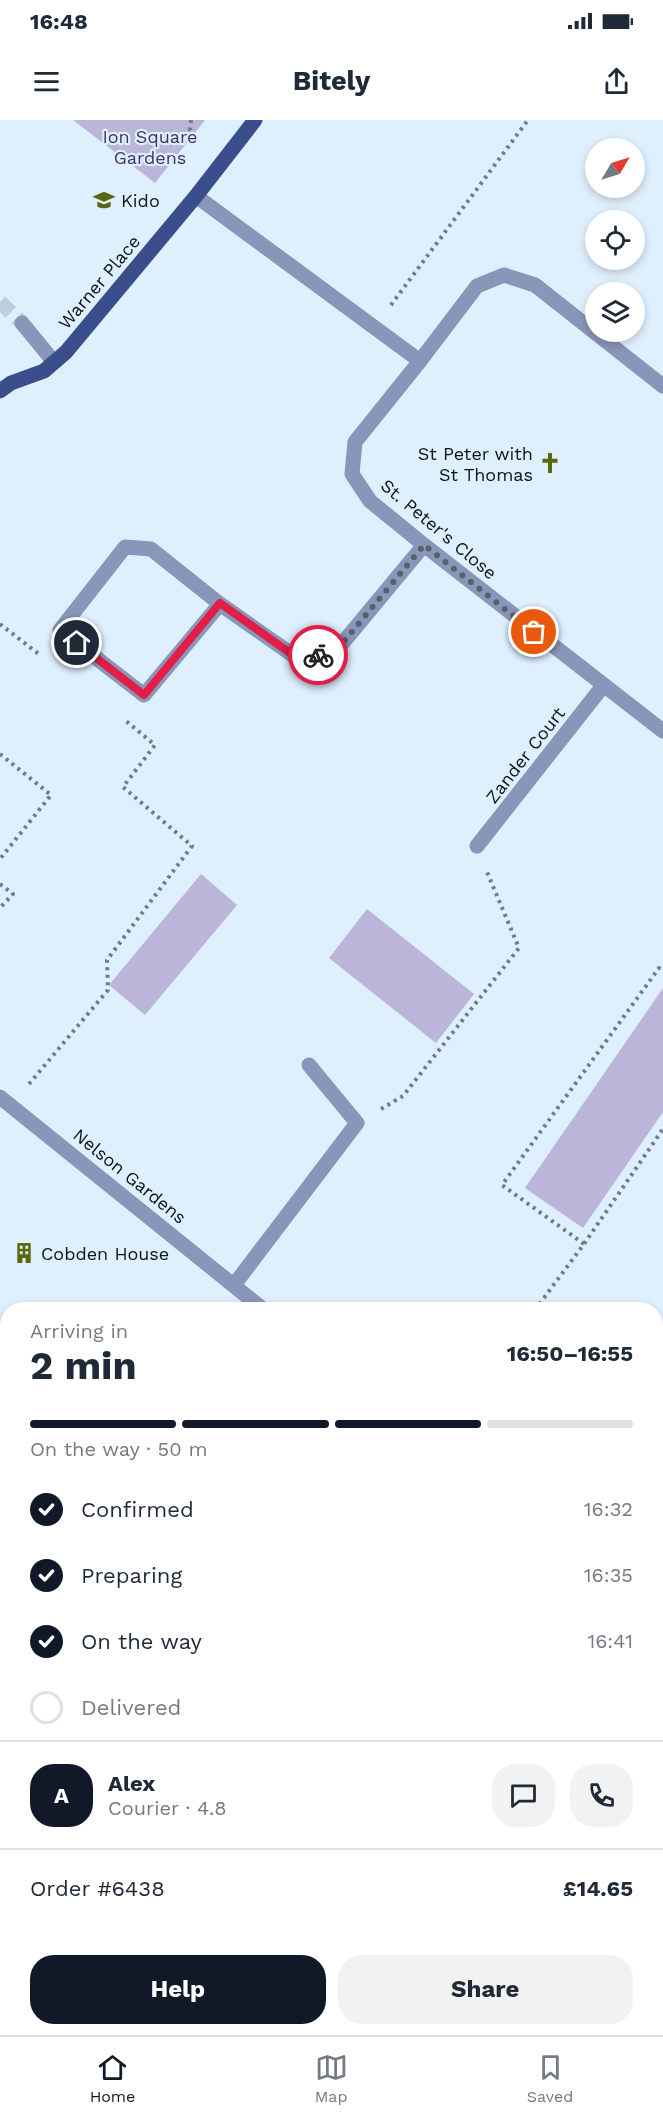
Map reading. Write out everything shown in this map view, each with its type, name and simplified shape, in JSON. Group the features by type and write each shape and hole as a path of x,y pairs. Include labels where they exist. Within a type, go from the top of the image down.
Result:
{"main road":[{"name":"Warner Place","path":"0,391 11,383 44,371 66,352 196,196 255,120"}],"street":[{"path":"196,196 420,361"},
{"name":"St. Peter's Close","path":"663,386 535,285 504,275 477,286 355,442 352,474 370,501 663,731"},
{"path":"22,323 54,362"},
{"path":"220,603 144,695 60,630 125,547 151,549 220,603 297,658 336,651 424,545"},
{"name":"Zander Court","path":"477,846 603,686"},
{"path":"234,1285 357,1122 309,1065"},
{"name":"Nelson Gardens","path":"6,1101 254,1302"}],"path":[{"path":"191,120 190,130 194,134"},
{"path":"374,327 528,120"},
{"path":"6,1101 108,990 107,960 192,846 123,788 155,745 126,721 144,695"},
{"path":"0,754 51,795 0,859"},
{"path":"357,1122 403,1096 519,948 477,846"},
{"path":"0,884 13,894 0,908"},
{"path":"584,1244 502,1185 660,968 663,970"},
{"path":"541,1302 663,1129"}],"green space":[{"name":"Ion Square Gardens","path":"73,120 205,120 155,183"},
{"path":"201,874 237,905 145,1015 109,985"},
{"path":"367,909 474,994 436,1043 329,958"},
{"path":"663,988 663,1112 583,1228 525,1188"}],"tunnel":[{"path":"0,302 22,323"}],"way so far":[{"path":"318,655 336,651 424,545 534,632"}],"place":[{"name":"Kido","path":"104,200"},
{"name":"St Peter with St Thomas","path":"550,463"},
{"name":"Cobden House","path":"24,1253"}],"route":[{"path":"77,643 144,695 220,603 297,658 318,655"}]}
